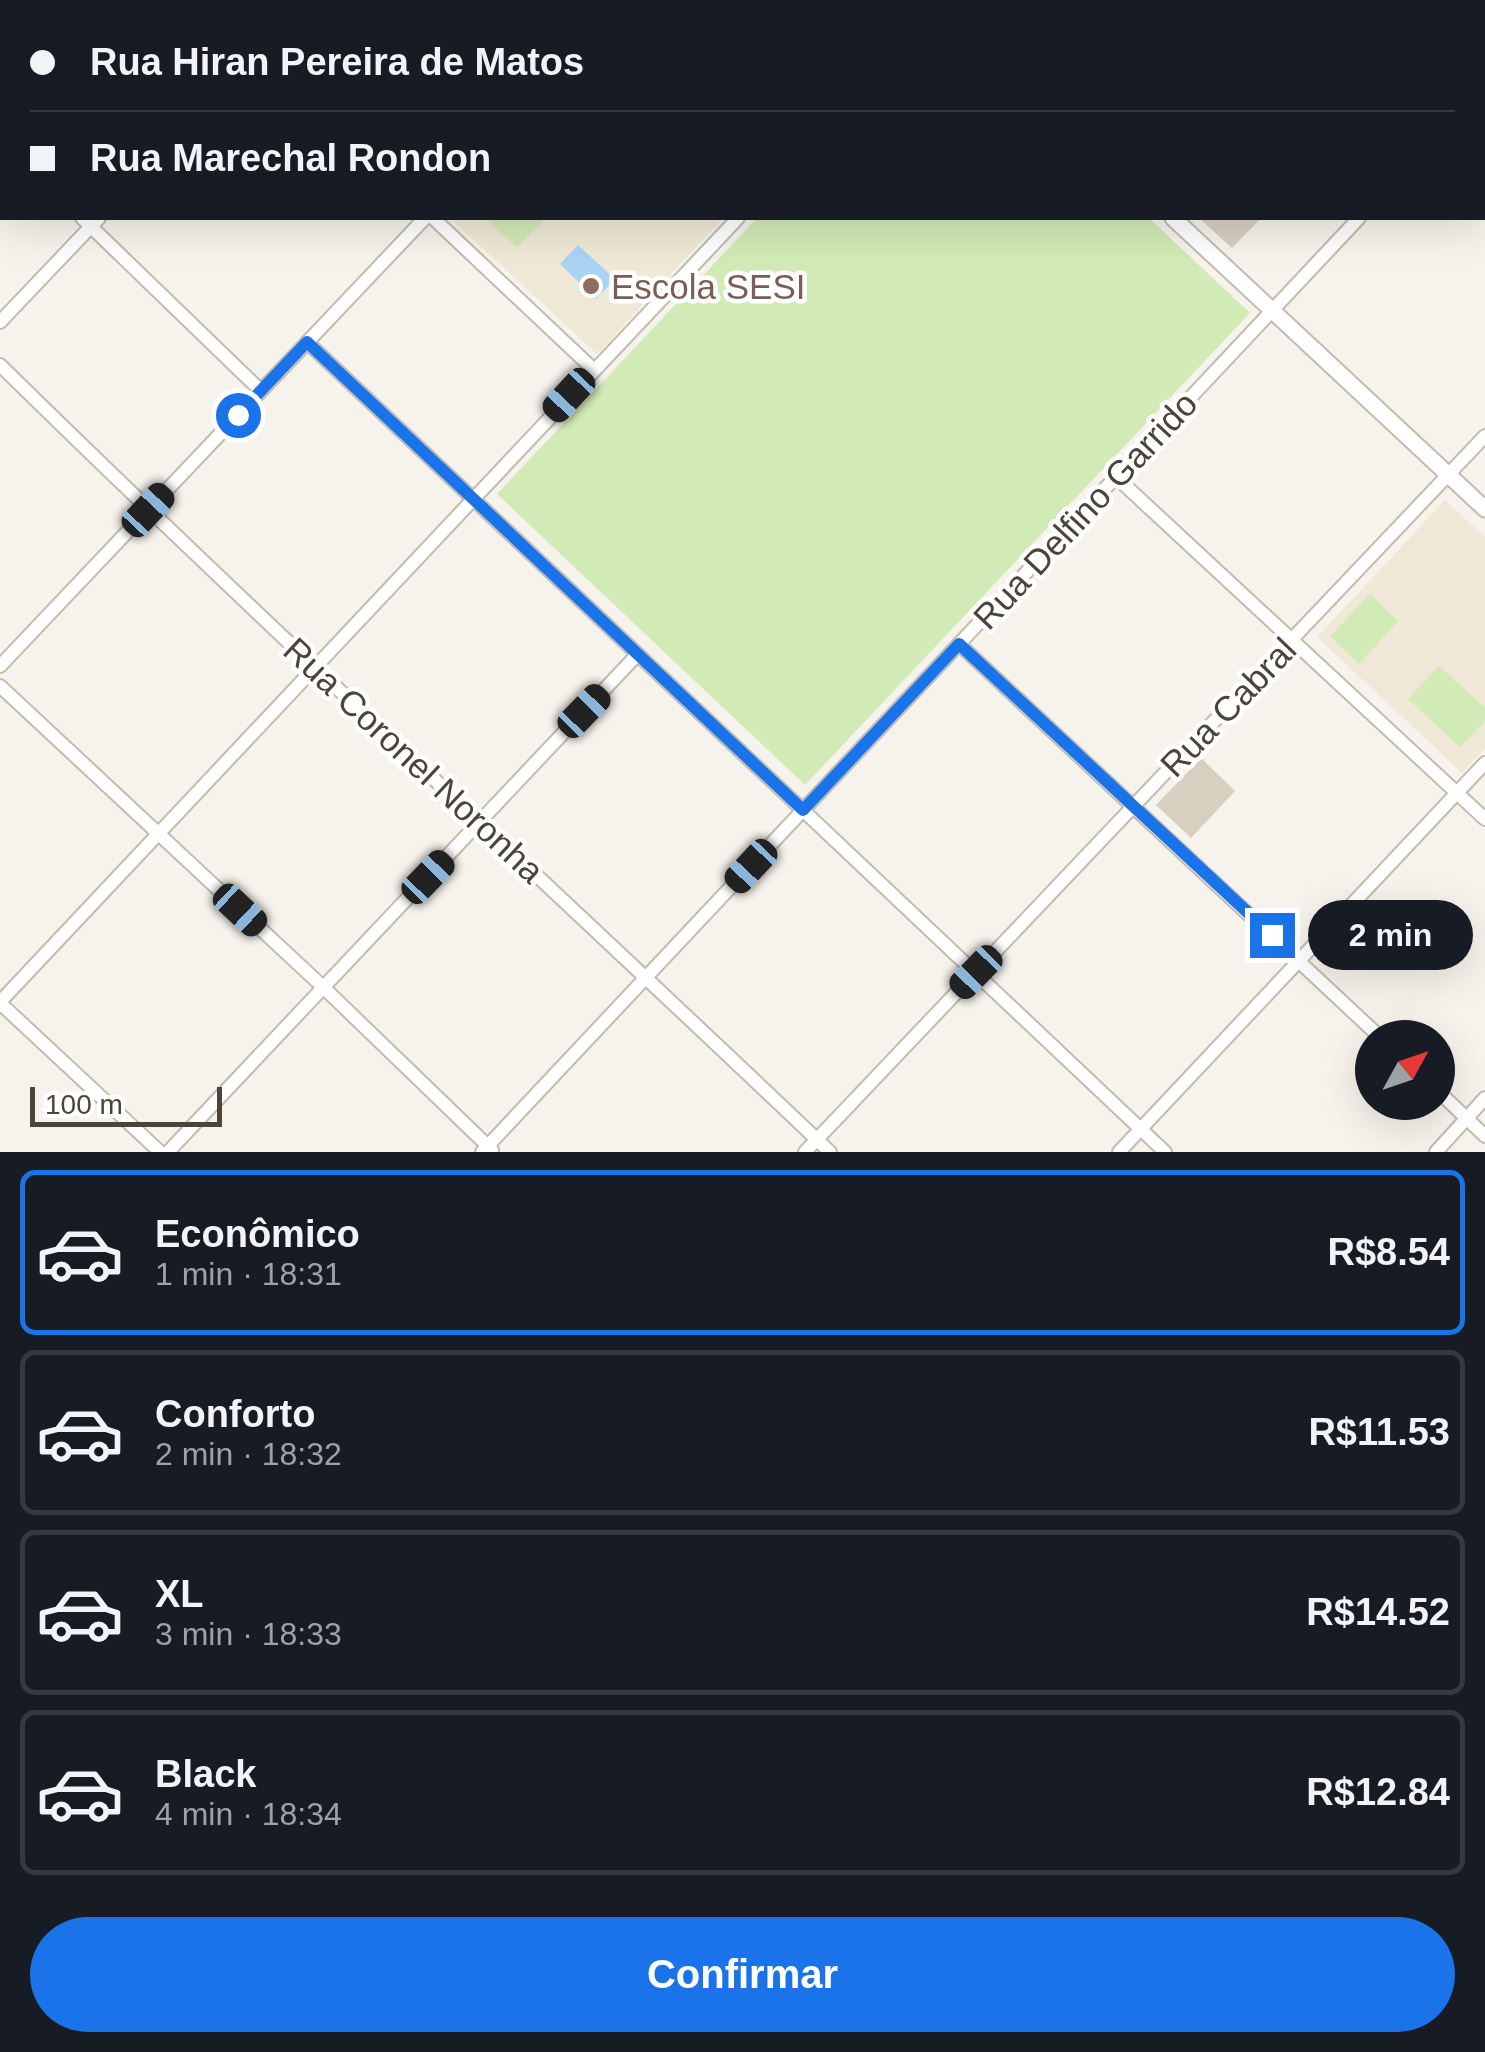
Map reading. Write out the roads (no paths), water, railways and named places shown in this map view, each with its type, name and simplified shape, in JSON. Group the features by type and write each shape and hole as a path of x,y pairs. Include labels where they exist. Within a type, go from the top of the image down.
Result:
{"street":[{"path":"0,322 91,220 261,391"},
{"path":"0,666 423,220"},
{"path":"435,220 593,369"},
{"path":"160,1152 0,1003 736,220"},
{"path":"1175,220 1485,509"},
{"name":"Rua Delfino Garrido","path":"488,1150 1357,220"},
{"path":"307,342 1165,1152"},
{"name":"Rua Coronel Noronha","path":"0,365 313,667 647,976 830,1152"},
{"name":"Rua Cabral","path":"805,1152 1485,436"},
{"path":"1116,477 1485,819"},
{"path":"959,644 1361,1020"},
{"path":"168,1152 636,656"},
{"path":"0,686 323,987 488,1150"},
{"path":"1120,1152 1485,763"},
{"path":"1436,1152 1485,1098"},
{"path":"1455,1107 1485,1136"}],"water":[{"path":"578,245 615,279 596,299 560,264"}],"place":[{"name":"Escola SESI","path":"591,286"}]}
